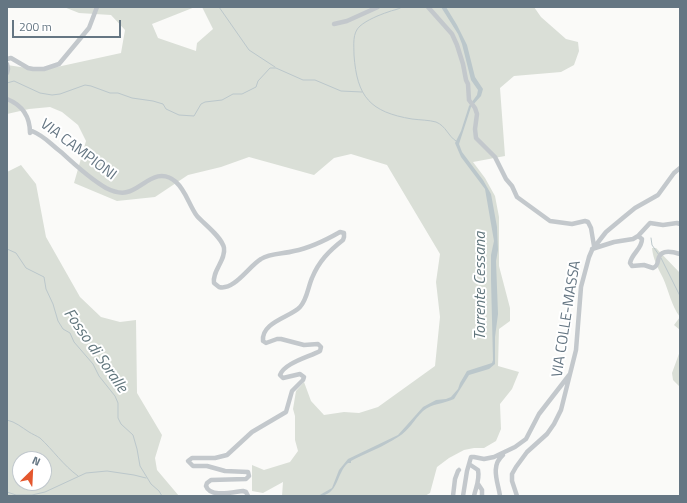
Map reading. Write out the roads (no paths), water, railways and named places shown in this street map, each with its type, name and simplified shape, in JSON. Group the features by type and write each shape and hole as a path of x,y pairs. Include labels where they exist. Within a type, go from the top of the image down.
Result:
{"street":[{"path":"7,59 11,58 28,68 33,69 44,69 59,64 89,28 97,7"},
{"path":"334,24 347,21 378,7"},
{"path":"428,7 452,34 455,41 468,84 469,100 475,108 477,118 475,129 476,138 495,157 518,198 550,221 572,224 585,221 588,222 591,228 593,248 628,240 638,236 650,223 663,226 676,223 680,224"},
{"path":"7,64 7,73"},
{"name":"VIA CAMPIONI","path":"7,99 17,104 25,112 30,127 30,133 32,132 43,136 62,153 106,187 124,193 134,189 144,182 159,177 170,178 175,181 198,217 214,233 223,246 223,254 214,280 214,283 218,287 228,287 264,257 301,250 340,232 344,233 343,240 320,261 302,305 297,310 275,322 268,329 263,338 266,343 281,339 304,344 318,344 321,347 320,351 286,367 281,372 280,375 283,378 300,374 304,377 292,391 286,412 252,432 227,455 215,458 188,459 188,462 193,466 207,466 225,471 248,472 249,476 246,479 211,480 206,486 208,490 214,493 243,491 246,492 248,496"},
{"name":"VIA COLLE-MASSA","path":"517,496 512,481 514,471 520,460 554,424 561,410 578,340 581,287 588,257 593,248 606,232 630,212 658,195 674,173 680,168"},
{"path":"638,236 642,239 642,243 639,249 632,255 630,265 632,266 644,265 653,268 657,265 659,257 664,252 680,254"},
{"path":"463,496 466,470 471,458 490,458 515,447 526,439 539,414 570,373"},
{"path":"500,496 496,466 499,458 507,451"},
{"path":"469,464 478,470 478,484 474,496"},
{"path":"453,496 455,479 458,471 460,470"},
{"path":"478,484 482,490 482,496"}],"waterway":[{"path":"219,7 249,50 275,67"},
{"path":"402,7 373,18 357,29 354,39 354,55 358,82 368,100 376,107 398,116 436,122 442,126 456,141"},
{"path":"7,83 14,81 40,93 52,95 60,94 85,85 91,86 110,93 118,93 132,98 163,104 166,109 179,115 194,116 201,104 205,102 222,100 233,94 242,94 256,87 258,81 270,68 276,68 303,80 315,80 341,91 362,92"},
{"path":"651,238 652,245 659,255"},
{"name":"Fosso di Soralle","path":"7,249 16,253 26,268 44,277 46,289 53,304 58,321 63,329 70,333 74,342 93,364 99,376 115,396 118,403 118,418 121,424 133,435 140,466 151,484 162,496"},
{"path":"661,258 680,296"},
{"path":"7,420 16,423 40,438 78,476"},
{"path":"7,492 16,495 32,495 45,492 86,473 107,471 146,478"}],"water label":[{"name":"Torrente Cessana","path":"481,286"}]}
